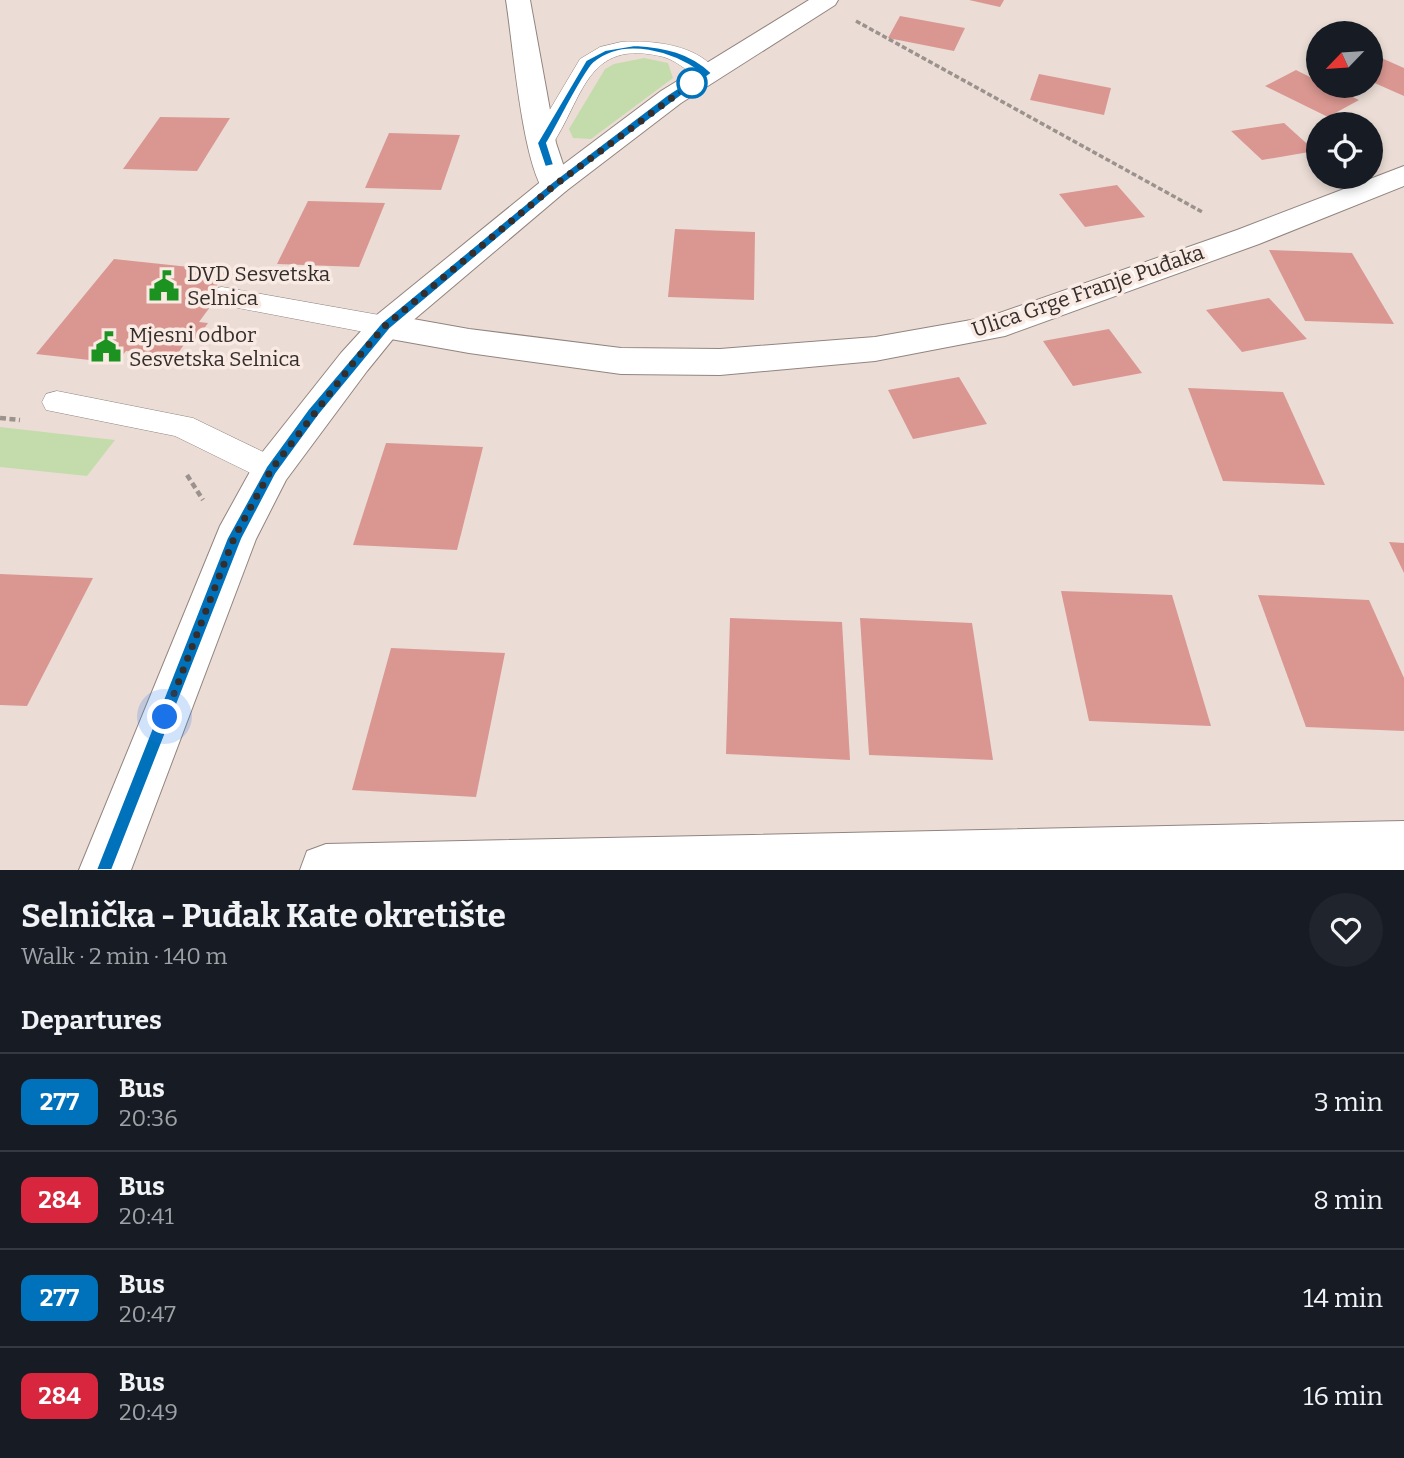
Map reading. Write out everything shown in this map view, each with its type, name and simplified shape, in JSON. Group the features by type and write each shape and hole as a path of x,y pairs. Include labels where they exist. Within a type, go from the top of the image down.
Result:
{"street":[{"path":"518,0 542,143 555,185"},
{"path":"105,870 234,538 271,470 314,411 385,326 555,185 671,97 826,0"},
{"name":"Ulica Grge Franje Puđaka","path":"385,326 469,341 621,361 720,362 875,349 993,328 1248,237 1404,175"},
{"path":"326,870 1404,847"}],"lane":[{"path":"542,143 590,62 609,52 635,48 663,50 685,58 707,73"},
{"path":"222,296 385,326"},
{"path":"57,402 182,426 271,470"}],"path":[{"path":"846,16 1248,237"}],"green space":[{"path":"644,58 668,63 673,78 591,139 573,138 569,129 605,69 614,64"},
{"path":"0,427 115,440 87,476 0,467"}],"building":[{"path":"969,0 1004,0 1000,7"},
{"path":"900,16 965,28 954,51 888,38"},
{"path":"1383,59 1404,68 1404,96 1383,87"},
{"path":"1296,70 1306,75 1306,98 1359,100 1337,112 1318,112 1265,86"},
{"path":"1039,74 1111,88 1104,115 1030,100"},
{"path":"160,117 230,118 197,171 123,169"},
{"path":"1284,123 1306,143 1306,153 1262,160 1231,131"},
{"path":"389,133 460,135 441,190 365,188"},
{"path":"1117,185 1145,217 1085,227 1059,194"},
{"path":"308,201 385,203 359,267 277,264"},
{"path":"675,229 755,232 754,300 668,297"},
{"path":"1269,250 1352,253 1394,324 1305,321"},
{"path":"114,259 227,271 202,306 210,307 199,322 208,323 196,340 188,339 176,356 126,351 116,363 36,354"},
{"path":"1269,298 1307,339 1242,352 1206,310"},
{"path":"1109,329 1142,373 1073,386 1043,341"},
{"path":"959,377 987,424 913,439 888,390"},
{"path":"1188,388 1283,392 1325,485 1223,481"},
{"path":"386,443 483,447 457,550 353,545"},
{"path":"1389,542 1404,543 1404,573"},
{"path":"0,574 93,578 27,706 0,705"},
{"path":"1061,591 1172,595 1211,726 1089,721"},
{"path":"1258,595 1369,600 1404,678 1404,731 1306,727"},
{"path":"730,618 842,622 850,760 726,754"},
{"path":"860,618 972,623 993,760 869,755"},
{"path":"391,648 505,653 476,797 352,790"}],"bus line":[{"name":"277","path":"105,870 234,538 271,470 314,411 385,326 555,185 707,73 685,58 663,50 635,48 609,52 590,62 542,143 549,165"}],"place":[{"name":"DVD Sesvetska Selnica","path":"164,286"},
{"name":"Mjesni odbor Sesvetska Selnica","path":"106,347"}],"route":[{"path":"165,717 234,538 271,470 354,362 385,326 555,185 692,83"}]}
